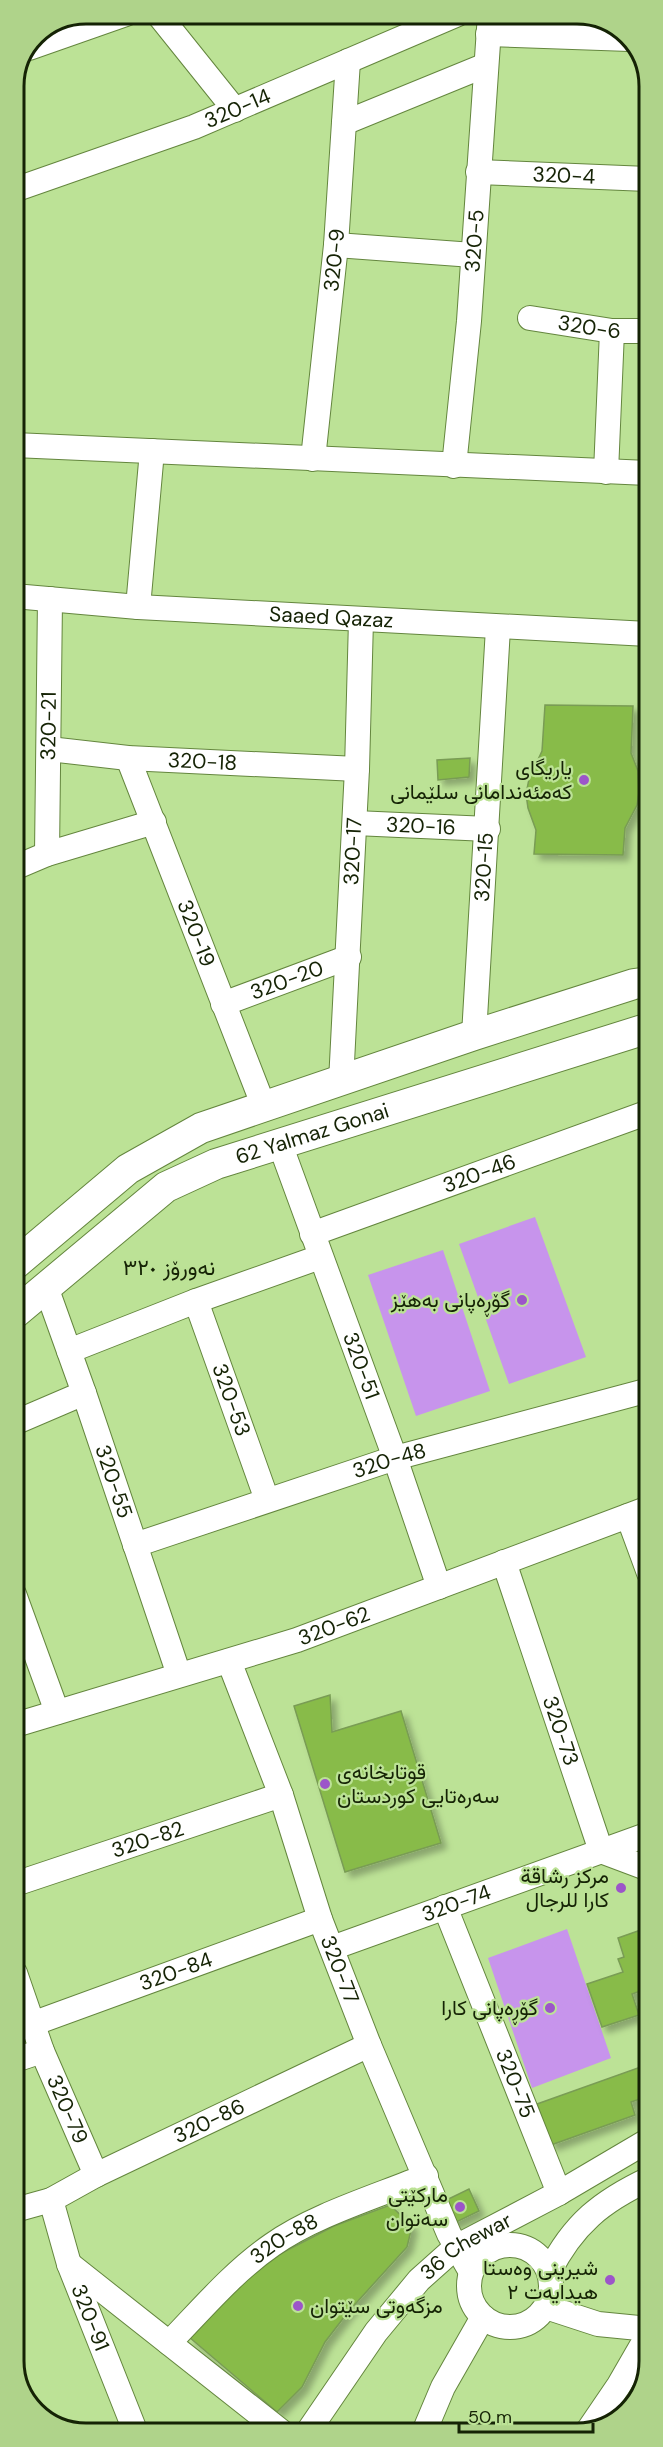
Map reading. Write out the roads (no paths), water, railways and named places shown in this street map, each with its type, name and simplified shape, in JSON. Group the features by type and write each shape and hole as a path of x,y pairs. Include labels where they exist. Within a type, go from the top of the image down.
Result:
{"main road":[{"name":"62 Yalmaz Gonai","path":"24,1257 128,1169 201,1128 474,1035 639,983"},
{"name":"62 Yalmaz Gonai","path":"24,1306 166,1187 216,1164 639,1031"},
{"path":"67,1220 93,1247"}],"street":[{"path":"40,44 97,24"},
{"path":"166,24 235,110"},
{"name":"320-14","path":"24,187 194,128 435,24"},
{"path":"489,24 616,37"},
{"name":"320-5","path":"454,466 469,321 489,24"},
{"name":"320-9","path":"313,459 336,245 348,61"},
{"path":"344,123 486,65"},
{"name":"320-4","path":"478,172 639,179"},
{"path":"336,245 473,255"},
{"name":"320-6","path":"530,318 612,331 639,331"},
{"path":"606,472 612,331"},
{"path":"24,445 639,473"},
{"path":"138,607 152,451"},
{"name":"Saaed Qazaz","path":"24,597 138,607 639,634"},
{"name":"320-21","path":"46,854 50,599"},
{"name":"320-17","path":"341,1082 355,823 361,620"},
{"name":"320-15","path":"474,1035 488,829 498,627"},
{"name":"320-18","path":"49,749 128,758 357,769"},
{"name":"320-19","path":"128,758 264,1107"},
{"path":"24,863 46,854 154,822"},
{"name":"320-16","path":"355,823 488,829"},
{"name":"320-20","path":"223,1004 349,957"},
{"name":"320-46","path":"69,1351 196,1301 316,1246 639,1116"},
{"name":"320-51","path":"280,1144 395,1458 439,1587"},
{"name":"320-55","path":"46,1287 179,1676"},
{"name":"320-53","path":"196,1301 267,1500"},
{"path":"24,1418 84,1393"},
{"name":"320-48","path":"135,1545 395,1458 639,1393"},
{"name":"320-62","path":"24,1722 297,1640 639,1512"},
{"name":"320-73","path":"504,1562 601,1851"},
{"path":"24,1621 57,1712"},
{"name":"320-77","path":"229,1660 281,1795 320,1919 369,2045 456,2247 471,2272"},
{"name":"320-82","path":"24,1881 281,1795"},
{"name":"320-74","path":"332,1948 639,1838"},
{"path":"601,1851 639,1865"},
{"name":"320-75","path":"445,1907 559,2193"},
{"name":"320-84","path":"32,2024 320,1919"},
{"name":"320-79","path":"24,2000 42,2051 96,2175"},
{"name":"320-86","path":"24,2208 51,2200 96,2175 369,2045"},
{"path":"24,2057 42,2051"},
{"name":"36 Chewar","path":"314,2423 376,2332 419,2280 456,2247 559,2193 639,2146"},
{"name":"320-88","path":"169,2343 241,2268 274,2243 311,2223 426,2176"},
{"path":"549,2272 567,2240 592,2213 622,2192 639,2184"},
{"name":"320-91","path":"51,2200 69,2264 132,2423"},
{"path":"489,2250 508,2219"},
{"path":"503,2245 518,2245 531,2250 542,2259 549,2272 552,2284 551,2296 546,2307 528,2323 517,2327 505,2327 483,2317 475,2308 470,2296 471,2272 478,2259 489,2250 503,2245"},
{"path":"69,2264 270,2423"},
{"path":"546,2307 598,2324 639,2328"},
{"path":"428,2423 443,2388 483,2317"},
{"path":"601,2418 628,2392 639,2363"}],"place":[{"name":"یاریگای کەمئەندامانی سلێمانی","path":"584,780"},
{"name":"گۆڕەپانی بەهێز","path":"522,1300"},
{"name":"قوتابخانەی سەرەتایی کوردستان","path":"325,1784"},
{"name":"مركز رشاقة كارا للرجال","path":"621,1888"},
{"name":"گۆڕەپانی کارا","path":"550,2008"},
{"name":"مارکێتی سەتوان","path":"460,2207"},
{"name":"شیرینی وەستا هیدایەت ٢","path":"610,2280"},
{"name":"مزگەوتی سێتوان","path":"298,2306"}],"district":[{"name":"نەورۆز ٣٢٠","path":"169,1267"}]}
